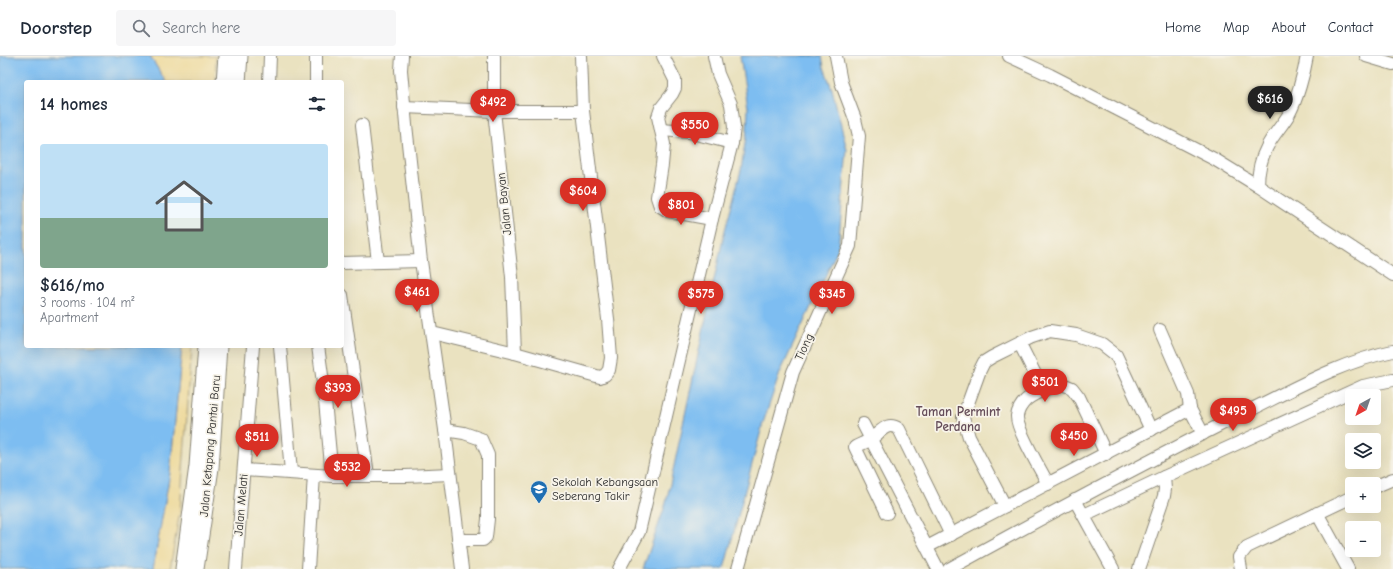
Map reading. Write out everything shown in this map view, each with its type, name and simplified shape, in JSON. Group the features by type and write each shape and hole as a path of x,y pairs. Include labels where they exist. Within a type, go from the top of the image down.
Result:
{"main road":[{"path":"224,80 226,56"},
{"path":"238,80 240,56"},
{"name":"Jalan Ketapang Pantai Baru","path":"183,569 197,466 206,348"},
{"name":"Jalan Ketapang Pantai Baru","path":"196,569 211,468 219,348"}],"street":[{"path":"269,80 270,56"},
{"path":"316,56 316,80"},
{"path":"402,56 401,70 404,107 421,261 432,332 462,569"},
{"name":"Jalan Bayan","path":"494,56 494,112 512,277 515,353"},
{"path":"432,332 515,353 600,378 609,370 611,358 608,319 583,111 581,56"},
{"path":"663,56 675,80 675,88 661,108 658,117 664,144 656,197 660,206 668,211 712,219"},
{"path":"619,569 639,532 712,219 732,142 734,127 730,104 718,74 714,56"},
{"name":"Tiong","path":"738,569 793,372 850,246 859,136 855,119 841,82 836,56"},
{"path":"1009,56 1056,78 1214,159 1258,186 1393,275"},
{"path":"1258,186 1258,172 1267,146 1289,113 1298,90 1307,56"},
{"path":"1366,56 1393,64"},
{"path":"404,107 494,112 583,111"},
{"path":"362,125 378,262"},
{"path":"661,130 688,132 732,142"},
{"path":"344,263 421,261"},
{"path":"344,309 368,476"},
{"path":"1160,330 1188,394 1190,409 1203,434"},
{"path":"1005,506 969,437 963,417 980,370 984,362 992,357 1044,333 1058,331 1076,335 1102,344 1116,355 1151,430"},
{"path":"1020,344 1043,390"},
{"name":"Jalan Melati","path":"236,569 253,348"},
{"path":"280,348 290,472"},
{"path":"318,348 324,390 332,476"},
{"path":"949,569 1075,500 1332,370 1377,354 1393,351"},
{"path":"1084,516 1164,477 1363,386 1393,380"},
{"path":"1048,484 1020,430 1017,417 1019,409 1026,400 1043,390 1060,383 1072,388 1079,397 1106,454"},
{"path":"927,547 1190,409"},
{"path":"864,424 938,569"},
{"path":"887,513 855,447 871,439 886,426 894,426 899,429 951,535"},
{"path":"445,430 464,433 481,439 488,455 486,536 484,540 458,540"},
{"path":"244,470 332,476 406,476 450,474"},
{"path":"308,569 314,475"},
{"path":"1139,569 1164,496 1164,477"},
{"path":"1381,484 1393,479"},
{"path":"1075,500 1113,569"},
{"path":"1241,569 1239,557 1247,547 1345,500"},
{"path":"1317,513 1348,569"}],"sand":[{"path":"150,56 216,56 215,80 165,80"},
{"path":"182,348 192,348 180,511 170,569 153,569 170,473"}],"water":[{"path":"0,56 150,56 165,80 24,80 24,348 182,348 170,473 153,569 0,569"},
{"path":"740,56 822,56 847,150 838,249 780,373 763,423 724,569 643,569 666,503 724,234 741,170 747,130 748,108"}],"place":[{"name":"Sekolah Kebangsaan Seberang Takir","path":"539,504"}],"district":[{"name":"Taman Permint Perdana","path":"958,418"}]}
